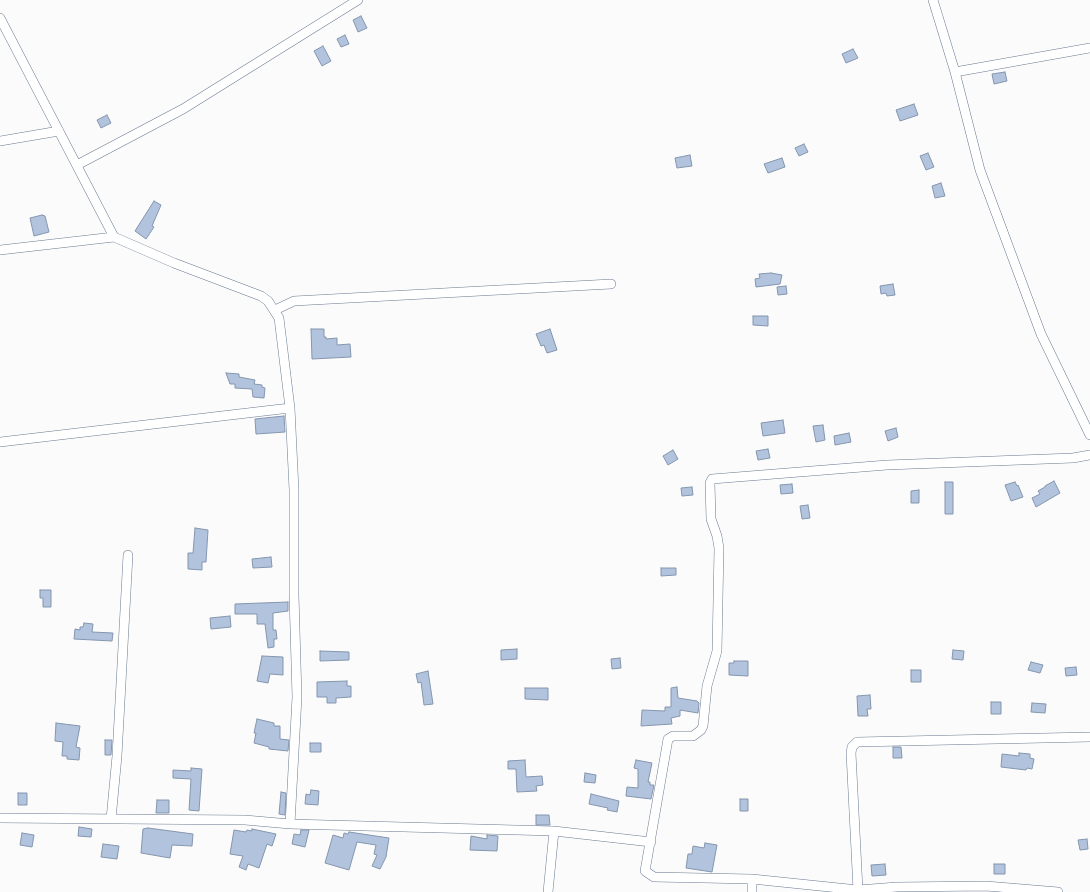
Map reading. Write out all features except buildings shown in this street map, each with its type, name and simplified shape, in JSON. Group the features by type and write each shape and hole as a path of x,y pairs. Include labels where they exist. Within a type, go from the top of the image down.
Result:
{"street":[{"path":"77,165 183,109 358,0"},
{"path":"933,0 955,72 980,170 1041,334 1090,435"},
{"path":"0,18 114,237"},
{"path":"955,72 1090,48"},
{"path":"0,141 59,131"},
{"path":"0,250 114,237 174,263 261,296 276,310 279,318 290,408 294,490 294,595 297,697 290,824"},
{"path":"276,310 294,301 611,284"},
{"path":"0,442 290,408"},
{"path":"1058,892 986,886 897,887 858,890 752,879 654,877 648,875 645,871 668,739 673,736 693,736 701,730 703,726 707,686 717,651 718,548 717,536 712,519 710,483 712,480 887,465 1073,458 1090,455"},
{"path":"111,819 117,756 128,556"},
{"path":"858,890 851,753 852,747 857,742 1090,737"},
{"path":"0,818 245,820 290,824 554,831 651,842"},
{"path":"548,892 554,831"},
{"path":"752,879 752,892"}]}
